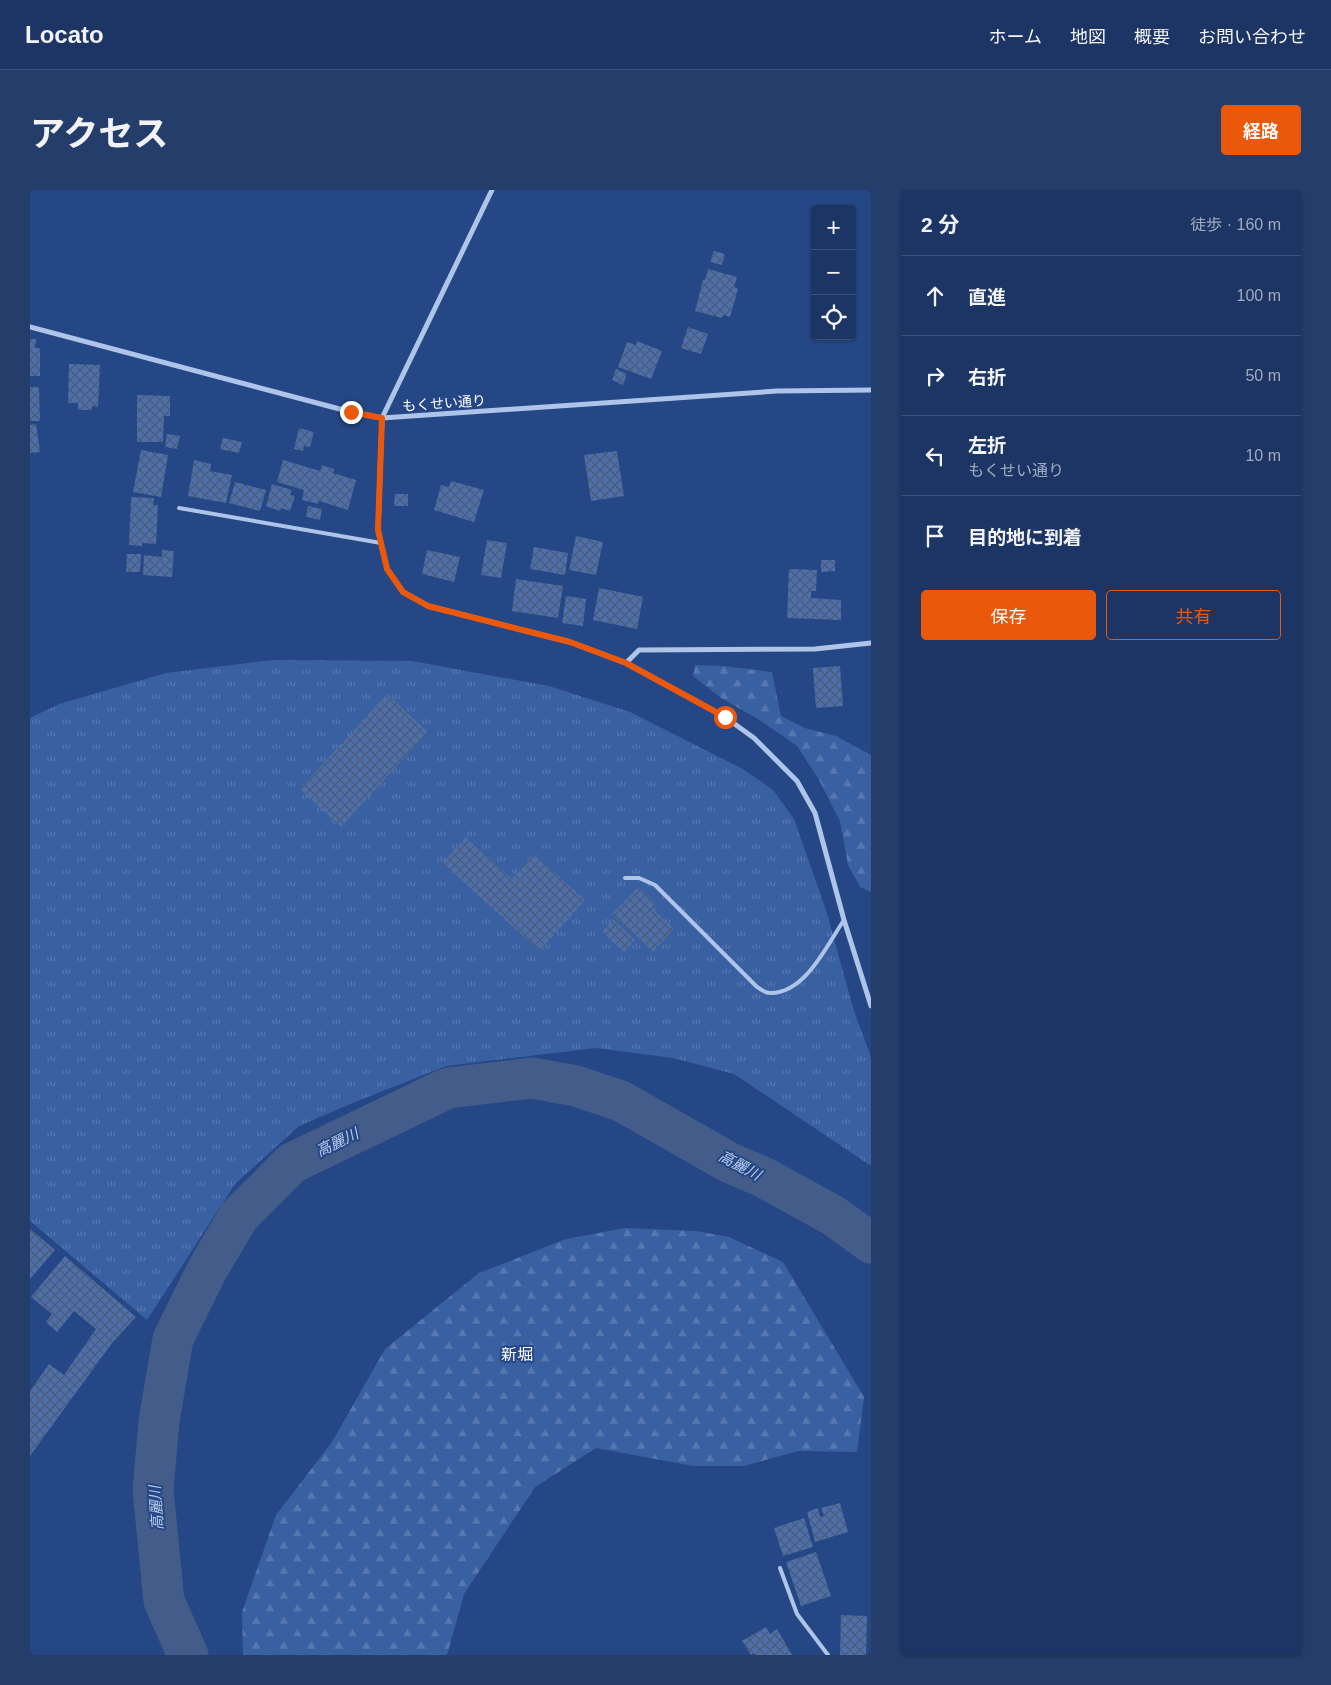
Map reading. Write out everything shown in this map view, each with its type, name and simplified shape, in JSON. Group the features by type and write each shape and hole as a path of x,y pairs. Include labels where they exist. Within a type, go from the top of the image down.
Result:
{"street":[{"path":"492,190 382,418 378,530 387,569 403,592 428,606 570,642 626,663 725,717 754,738 797,781 815,813 844,920 871,1006"},
{"name":"もくせい通り","path":"30,326 351,412 382,418 777,391 871,390"},
{"path":"626,663 639,650 815,649 871,643"}],"lane":[{"path":"179,508 381,543"},
{"path":"624,878 639,878 655,886 756,986 768,993 782,992 798,984 811,970 844,920"},
{"path":"780,1568 797,1614 828,1655"}],"green space":[{"path":"273,660 412,661 549,686 630,712 743,769 773,790 794,819 826,910 854,1011 871,1057 871,1166 734,1074 673,1058 596,1048 446,1066 299,1126 235,1184 147,1320 30,1221 30,718 59,704 166,673"},
{"path":"695,665 724,666 772,672 781,716 805,728 836,736 871,755 871,892 860,887 848,865 840,821 818,778 797,746 758,719 721,698 693,676"},
{"path":"625,1228 696,1231 729,1237 783,1262 864,1397 857,1452 798,1451 744,1466 693,1466 596,1448 535,1487 464,1594 447,1655 243,1655 242,1612 276,1515 332,1442 385,1349 479,1273 566,1239"}],"building":[{"path":"714,251 725,254 722,265 710,262"},
{"path":"708,269 737,277 734,287 738,289 730,317 723,315 722,318 695,311 703,280 705,280"},
{"path":"688,327 708,334 701,354 681,348"},
{"path":"30,339 36,339 35,348 40,348 40,376 30,376"},
{"path":"637,341 662,351 651,379 618,367 627,342 636,345"},
{"path":"69,364 100,365 98,407 92,406 92,410 78,410 78,403 68,403"},
{"path":"616,369 627,374 623,385 612,380"},
{"path":"30,387 39,387 40,421 30,421"},
{"path":"137,395 170,396 170,416 164,416 163,442 137,442"},
{"path":"36,424 40,452 30,453 30,425"},
{"path":"299,428 314,432 310,447 304,446 303,451 294,449"},
{"path":"167,434 180,436 177,449 165,447"},
{"path":"223,438 242,442 239,453 220,449"},
{"path":"141,450 168,455 161,497 133,492"},
{"path":"617,451 624,496 591,501 584,455"},
{"path":"194,460 211,464 210,471 232,475 226,503 188,496"},
{"path":"283,460 320,471 322,465 334,469 333,473 356,480 348,510 319,501 318,504 302,500 304,490 277,482"},
{"path":"451,481 484,490 474,522 434,510 441,485 449,487"},
{"path":"235,482 266,490 260,511 229,503"},
{"path":"272,484 292,490 290,495 295,496 290,511 281,508 280,511 266,506"},
{"path":"395,494 408,494 408,506 394,506"},
{"path":"131,497 154,498 153,505 158,505 156,544 142,543 142,546 129,545"},
{"path":"308,506 322,509 320,520 306,517"},
{"path":"576,536 603,542 596,575 569,570"},
{"path":"487,540 507,543 501,578 481,575"},
{"path":"534,547 568,553 565,575 530,569"},
{"path":"162,550 174,551 172,577 143,575 144,555 162,557"},
{"path":"427,550 460,557 454,582 422,574"},
{"path":"127,554 141,554 140,572 126,572"},
{"path":"821,560 835,560 835,571 821,572"},
{"path":"789,569 817,570 816,591 811,591 811,598 841,600 841,620 787,618"},
{"path":"516,579 563,586 558,618 512,611"},
{"path":"599,588 643,597 637,629 593,620"},
{"path":"566,596 586,599 583,626 562,623"},
{"path":"840,666 843,706 816,708 813,668"},
{"path":"387,694 428,732 341,827 300,789"},
{"path":"466,837 512,879 534,854 585,900 540,951 442,863"},
{"path":"638,887 656,904 652,908 674,929 653,952 612,914"},
{"path":"613,919 635,940 624,952 602,932"},
{"path":"30,1229 55,1250 30,1279"},
{"path":"65,1256 136,1317 112,1343 30,1456 30,1391 49,1364 64,1375 96,1329 74,1311 57,1332 46,1322 52,1314 31,1297"},
{"path":"840,1503 848,1532 815,1542 807,1512 818,1508 820,1517 824,1516 821,1508"},
{"path":"804,1518 813,1547 783,1556 774,1528"},
{"path":"816,1552 831,1596 801,1606 786,1562"},
{"path":"841,1615 867,1616 866,1655 840,1655"},
{"path":"766,1627 770,1634 777,1629 792,1655 755,1655 754,1653 751,1655 742,1641"}],"waterway":[{"name":"高麗川","path":"188,1655 164,1601 153,1490 159,1421 173,1339 207,1270 239,1216 292,1163 448,1088 532,1078 576,1086 621,1101 730,1163 763,1177 834,1216 871,1243"}],"district":[{"name":"新堀","path":"517,1354"}],"route":[{"path":"351,412 382,418 378,530 387,569 403,592 428,606 570,642 626,663 725,717"}]}
